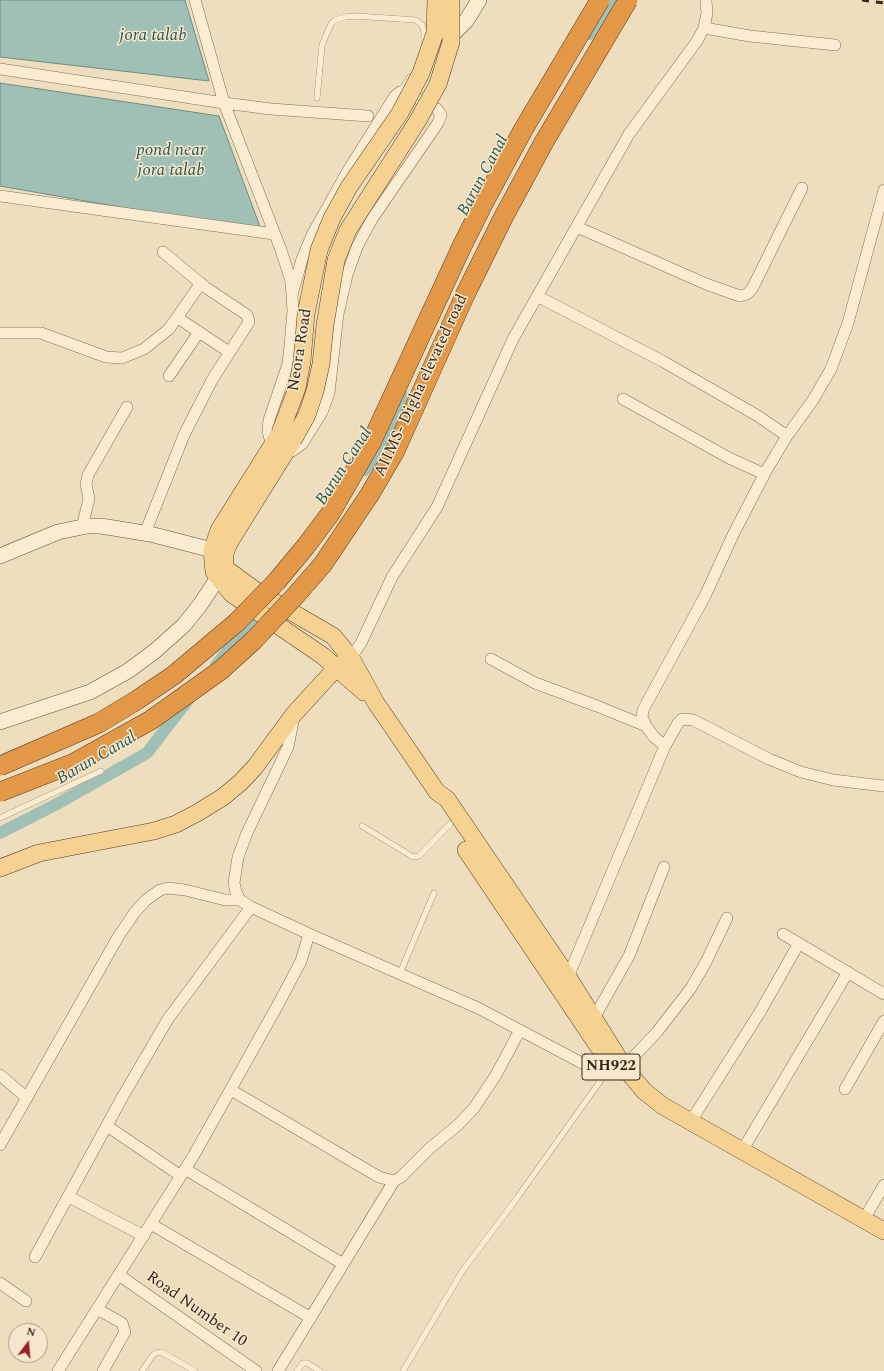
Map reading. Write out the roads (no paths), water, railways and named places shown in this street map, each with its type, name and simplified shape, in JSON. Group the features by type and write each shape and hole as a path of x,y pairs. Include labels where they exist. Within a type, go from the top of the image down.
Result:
{"highway":[{"name":"AIIMS- Digha elevated road","path":"0,766 99,722 137,700 174,675 236,623 277,581 306,546 330,514 372,441 482,206 523,130 600,0"},
{"name":"AIIMS- Digha elevated road","path":"0,792 74,763 151,720 221,670 238,655 296,596 323,564 370,494 395,451 486,250 544,142 628,0"}],"main road":[{"name":"Neora Road","path":"283,441 297,388 302,360 306,314 319,250 332,218 349,187 400,113 422,73 425,53 435,33 436,0"},
{"name":"Neora Road","path":"283,441 307,415 315,391 321,364 325,325 338,254 348,230 371,191 417,122 438,84 447,56 451,36 451,0"},
{"path":"425,53 447,56"},
{"path":"283,441 218,552 214,572 218,578 232,594 254,599 333,636 344,662 376,703 437,792 447,800 568,976 594,1018 615,1071 633,1080 648,1095 663,1106 884,1232"},
{"path":"218,552 225,568 254,599 323,656 344,662"},
{"path":"0,868 39,853 130,837 154,831 176,824 224,797 255,767 294,714 344,662"},
{"name":"NH922","path":"437,792 438,805 450,824 615,1071 636,1097 657,1113 884,1242"}],"street":[{"path":"194,0 224,103 287,266 292,295 292,329 288,364 269,420 268,429 269,436 283,441 292,451 302,444 322,412 329,393 338,314 347,275 357,247 372,219 438,123 441,115 437,109 406,92 400,92 395,96 349,169 312,235 302,259 292,295"},
{"path":"451,36 466,21 479,0"},
{"path":"344,662 364,637 392,577 436,507 499,367 537,296 629,134 652,101 688,56 704,28 707,13 706,1"},
{"path":"704,28 750,36 835,45"},
{"path":"0,69 224,103 368,116"},
{"path":"577,227 706,284 740,296 747,294 752,289 802,188"},
{"path":"665,746 654,737 646,726 642,717 643,710 705,596 764,474 787,436 819,390 840,346 884,190"},
{"path":"0,196 274,234"},
{"path":"145,533 184,435 212,380 247,326 249,318 244,312 201,283 163,252"},
{"path":"0,333 41,333 114,358 133,355 154,342 178,318 201,283"},
{"path":"537,296 677,370 758,416 787,436"},
{"path":"178,318 229,352"},
{"path":"169,376 199,332"},
{"path":"623,399 729,458 764,474"},
{"path":"82,527 89,499 86,484 88,475 128,407"},
{"path":"0,556 58,532 82,527 101,526 145,533 218,552"},
{"path":"0,722 90,692 128,671 184,625 200,605 218,578"},
{"path":"491,659 535,683 646,726"},
{"path":"294,714 288,747 247,833 238,857 234,883 240,900 251,907 309,934 478,1008 598,1071 615,1071 657,1032 691,988 706,962 727,918"},
{"path":"568,976 665,746 678,723 687,718 769,759 801,772 833,780 884,786"},
{"path":"594,1018 629,956 664,867"},
{"path":"0,1145 118,936 126,923 146,900 160,890 168,888 185,890 224,900 240,900"},
{"path":"35,1257 168,1019 251,907"},
{"path":"58,1371 144,1236 231,1090 298,967 307,946 309,934"},
{"path":"783,934 884,994"},
{"path":"690,1121 760,1012 799,943"},
{"path":"742,1151 848,972"},
{"path":"845,1089 884,1021"},
{"path":"278,1371 394,1181 405,1174 430,1148 459,1124 474,1108 496,1075 520,1030"},
{"path":"0,1075 27,1098"},
{"path":"231,1090 379,1178 394,1181"},
{"path":"107,1126 183,1172 343,1264"},
{"path":"864,1220 884,1184"},
{"path":"69,1197 144,1236"},
{"path":"151,1224 311,1318"},
{"name":"Road Number 10","path":"119,1275 256,1371"},
{"path":"0,1283 26,1301"},
{"path":"97,1309 122,1323 125,1332 103,1371"}],"lane":[{"path":"317,98 322,45 331,24 335,20 345,16 416,20 422,25 424,31 425,53"},
{"path":"400,92 413,71"},
{"path":"0,818 101,771"},
{"path":"362,826 413,857 419,856 450,824"},
{"path":"400,973 434,893"},
{"path":"403,1371 463,1270 615,1071"},
{"path":"142,1371 156,1352 161,1352 195,1371"},
{"path":"297,1371 299,1366 307,1363 320,1371"}],"water":[{"name":"jora talab","path":"0,0 185,0 209,81 0,57"},
{"name":"pond near jora talab","path":"0,83 219,116 262,232 0,186"}],"waterway":[{"name":"Barun Canal","path":"590,34 613,0"},
{"name":"Barun Canal","path":"365,470 383,444 403,396"},
{"name":"Barun Canal","path":"216,665 264,607"},
{"name":"Barun Canal","path":"0,833 55,805 147,753 188,700"}],"railway":[{"path":"862,0 884,3"}]}
